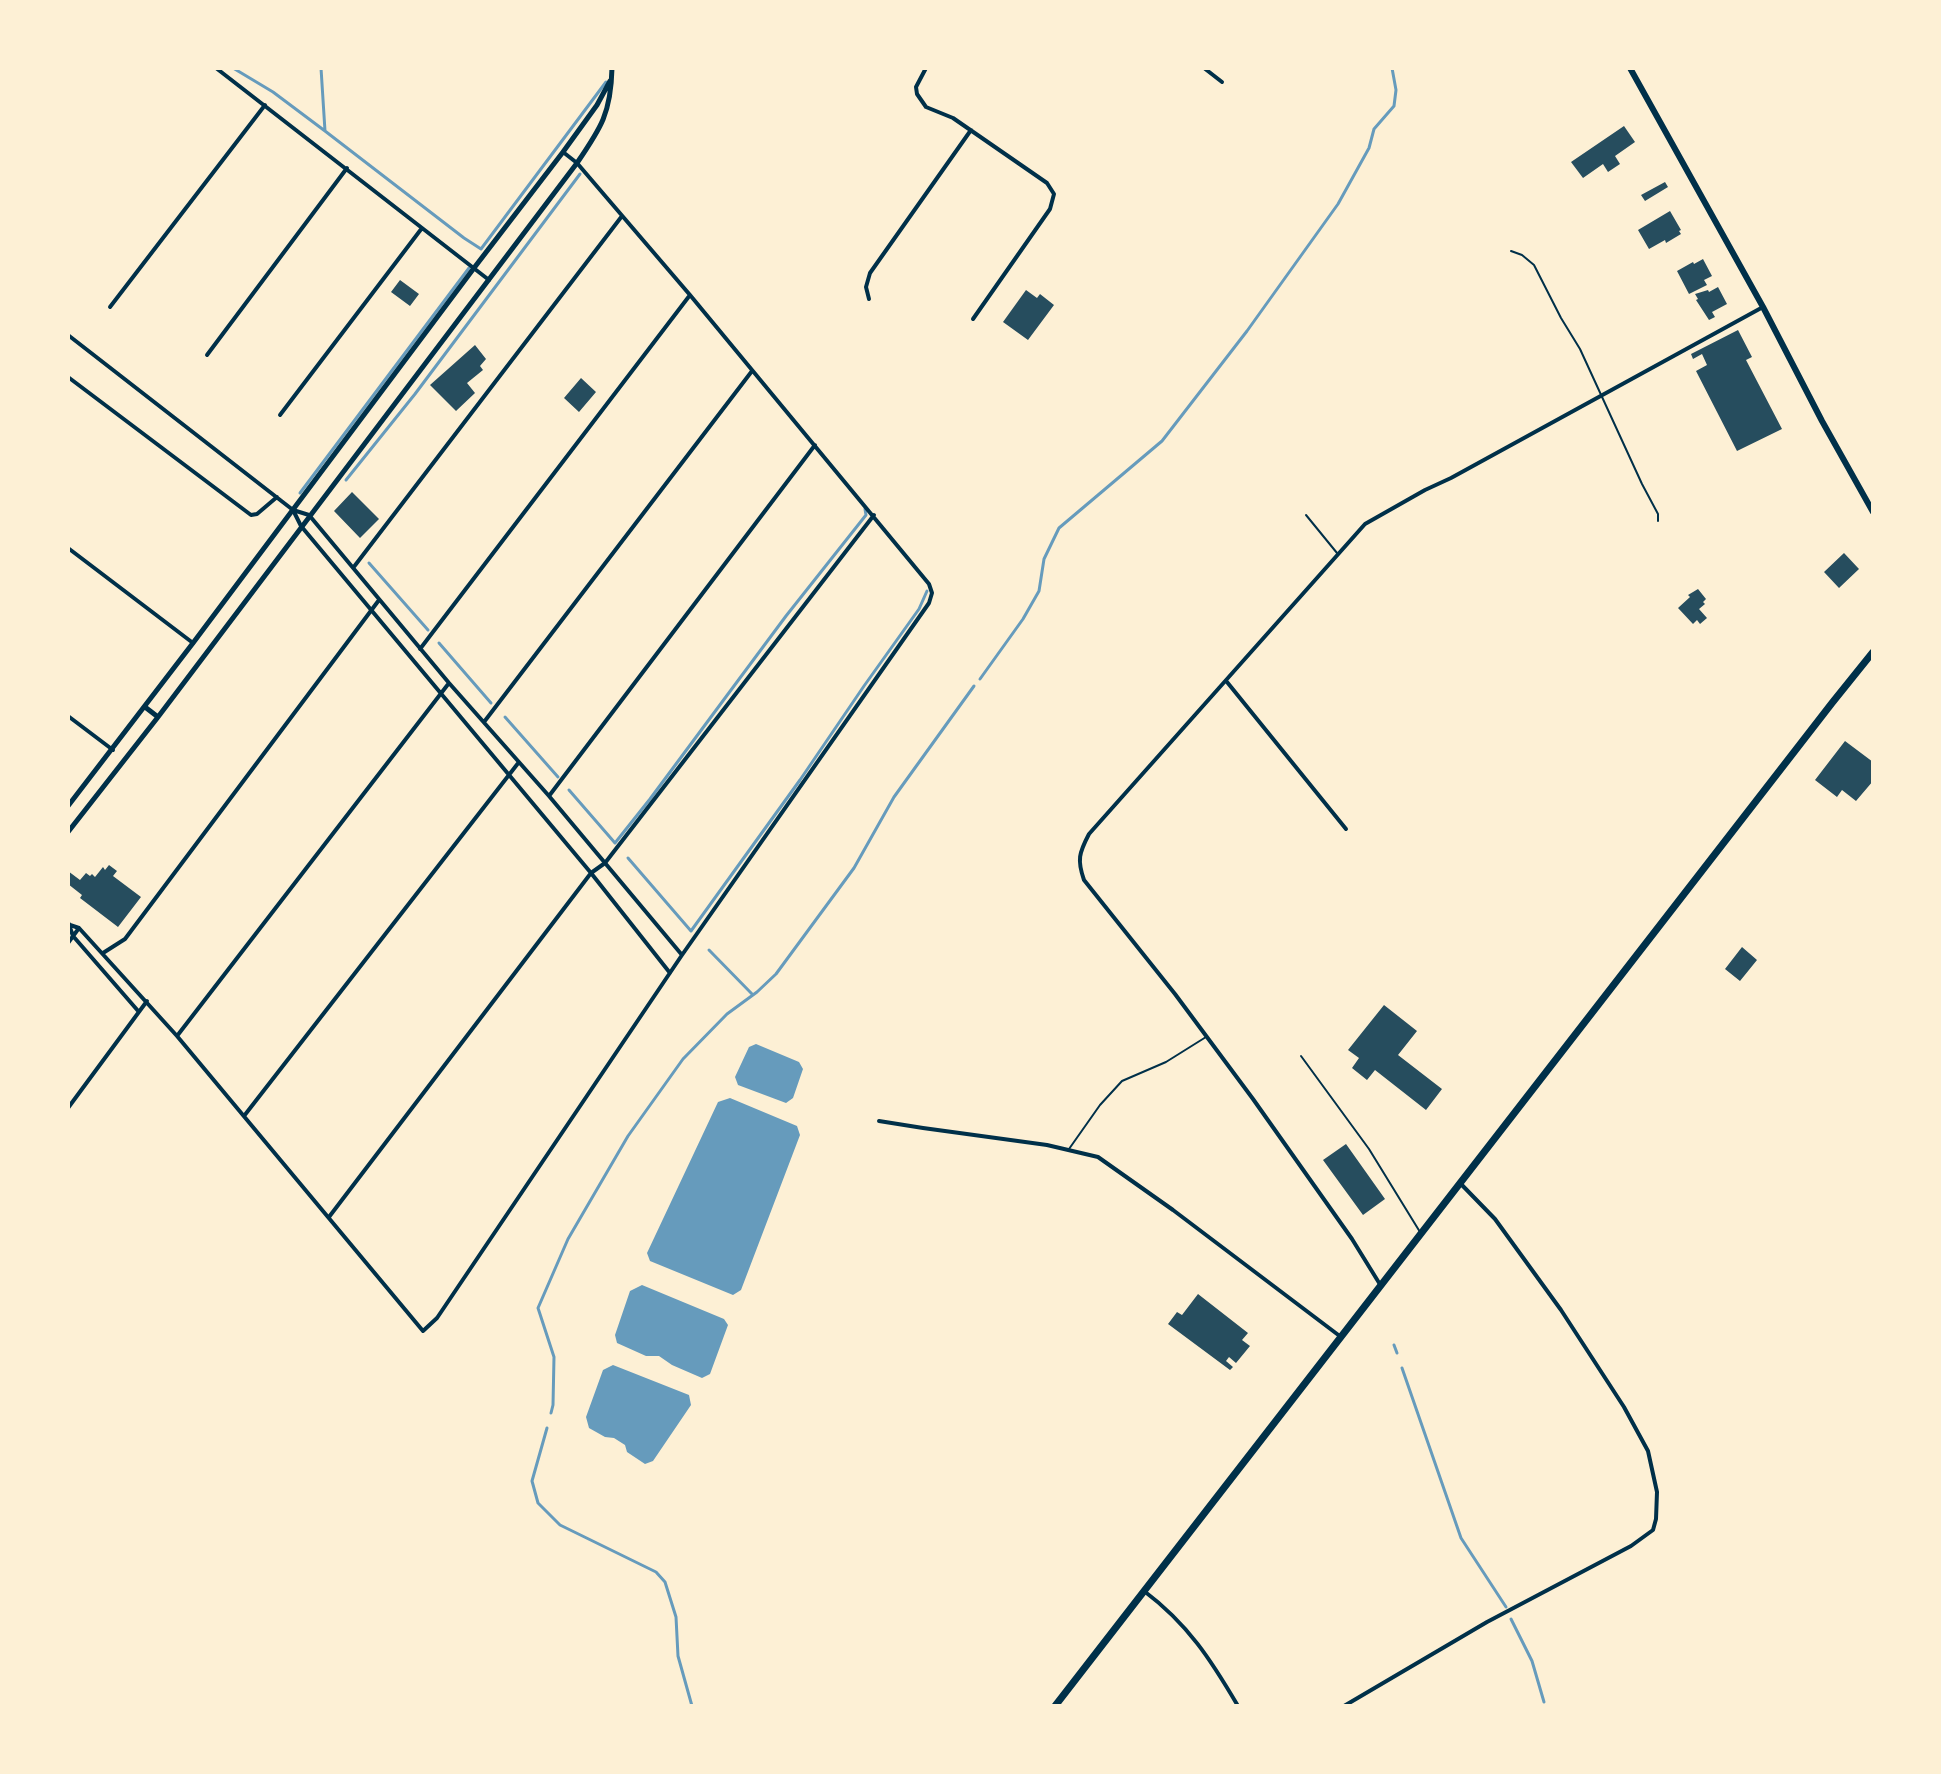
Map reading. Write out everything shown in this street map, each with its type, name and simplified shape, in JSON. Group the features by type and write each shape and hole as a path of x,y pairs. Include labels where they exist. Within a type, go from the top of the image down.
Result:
{"main road":[{"path":"1630,68 1873,512"},
{"path":"1055,1706 1873,652"}],"street":[{"path":"216,68 489,280"},
{"path":"69,827 158,717 577,163 601,128 607,109 612,68"},
{"path":"926,68 916,87 920,101 926,107 953,118 971,130 1047,183 1054,194 1050,209 973,319"},
{"path":"1204,68 1222,82"},
{"path":"1214,75 1219,68"},
{"path":"68,806 563,152 597,105 612,77"},
{"path":"110,307 265,105"},
{"path":"869,299 866,287 870,273 971,130"},
{"path":"69,923 79,928 147,1001 423,1331 437,1318 682,955 929,603 932,593 929,584 874,515 577,163 563,152"},
{"path":"207,355 347,168"},
{"path":"353,568 622,216"},
{"path":"280,415 422,228"},
{"path":"420,649 690,295"},
{"path":"1381,1286 1352,1239 1207,1036 1084,880 1079,866 1080,850 1089,834 1365,524 1763,307"},
{"path":"68,335 293,510 309,515 682,955"},
{"path":"484,722 752,370"},
{"path":"68,377 251,515 257,514 277,497"},
{"path":"549,796 815,445"},
{"path":"293,510 301,526 591,873 670,973"},
{"path":"328,1218 591,873 605,863 874,515"},
{"path":"68,548 193,643"},
{"path":"103,953 125,939 379,600"},
{"path":"1226,681 1346,829"},
{"path":"177,1036 449,683"},
{"path":"145,707 158,717"},
{"path":"68,716 113,750"},
{"path":"244,1116 519,762"},
{"path":"69,923 73,936 139,1012"},
{"path":"68,943 79,928"},
{"path":"68,1108 147,1001"},
{"path":"879,1121 1047,1145 1098,1157 1341,1337"},
{"path":"1344,1706 1474,1630 1631,1546 1653,1530 1656,1519 1657,1492 1648,1451 1624,1407 1561,1310 1495,1219 1460,1183"},
{"path":"1143,1591 1169,1611 1196,1639 1238,1706"}],"lane":[{"path":"1511,251 1534,265 1580,349 1658,514 1658,521"},
{"path":"1306,515 1338,554"},
{"path":"1068,1150 1100,1105 1122,1081 1166,1062 1207,1036"},
{"path":"1301,1056 1369,1149 1421,1233"}],"water":[{"path":"756,1044 799,1062 803,1069 793,1098 786,1103 738,1085 735,1077 749,1047"},
{"path":"730,1098 797,1126 800,1135 741,1290 733,1295 650,1261 647,1253 718,1102"},
{"path":"642,1285 724,1319 728,1325 710,1374 702,1378 659,1356 646,1356 617,1343 615,1335 630,1291"},
{"path":"613,1365 689,1395 691,1405 653,1461 645,1464 627,1452 625,1445 589,1428 586,1417 603,1370"}],"building":[{"path":"1624,126 1635,142 1615,156 1620,164 1608,172 1603,164 1583,178 1571,162"},
{"path":"1665,182 1668,187 1645,201 1641,195"},
{"path":"1670,211 1681,234 1649,249 1638,230"},
{"path":"1703,259 1712,276 1704,280 1707,285 1689,294 1677,271"},
{"path":"400,280 419,294 410,306 391,292"},
{"path":"1718,287 1727,304 1712,312 1715,317 1709,320 1695,294"},
{"path":"1026,290 1037,298 1040,294 1054,305 1028,340 1003,322"},
{"path":"1738,330 1752,357 1746,360 1782,429 1737,451 1696,371 1707,365 1702,354 1693,359 1691,354"},
{"path":"475,345 486,359 480,366 483,370 467,383 475,393 456,411 430,385"},
{"path":"581,378 596,392 579,412 564,398"},
{"path":"352,492 379,519 360,538 334,511"},
{"path":"1844,553 1859,569 1839,588 1824,572"},
{"path":"1698,589 1706,599 1699,609 1707,618 1700,624 1697,620 1693,624 1678,608 1690,597 1688,595"},
{"path":"1845,741 1873,762 1873,781 1856,801 1842,790 1837,797 1815,780"},
{"path":"109,865 117,871 113,876 141,897 118,927 80,898 82,895 68,884 68,871 80,880 86,873 95,877"},
{"path":"1742,947 1757,960 1740,981 1725,969"},
{"path":"1384,1005 1417,1031 1398,1055 1442,1089 1426,1110 1375,1070 1367,1080 1352,1068 1359,1058 1348,1050"},
{"path":"1346,1144 1385,1199 1363,1215 1323,1160"},
{"path":"1198,1294 1248,1333 1242,1340 1250,1346 1236,1363 1229,1357 1226,1361 1233,1367 1230,1370 1168,1324 1177,1312 1182,1315"}],"waterway":[{"path":"233,68 273,92 481,249 606,82"},
{"path":"321,68 325,131"},
{"path":"980,679 1039,591 1044,559 1059,528 1162,441 1247,331 1338,204 1369,148 1374,129 1394,106 1396,90 1392,68"},
{"path":"346,480 415,394 580,174"},
{"path":"300,493 469,268"},
{"path":"569,790 615,843 866,515 865,509"},
{"path":"369,563 428,630"},
{"path":"628,858 691,931 919,609 927,591"},
{"path":"439,643 491,703"},
{"path":"551,1413 554,1357 538,1308 568,1239 628,1136 683,1059 727,1014 776,974 854,868 894,797 974,686"},
{"path":"505,717 558,777"},
{"path":"709,950 753,995"},
{"path":"1394,1345 1397,1353"},
{"path":"1402,1368 1461,1538 1506,1607"},
{"path":"547,1428 532,1481 538,1503 560,1525 656,1572 665,1582 676,1617 678,1656 692,1706"},
{"path":"1511,1619 1532,1661 1544,1702"}]}
